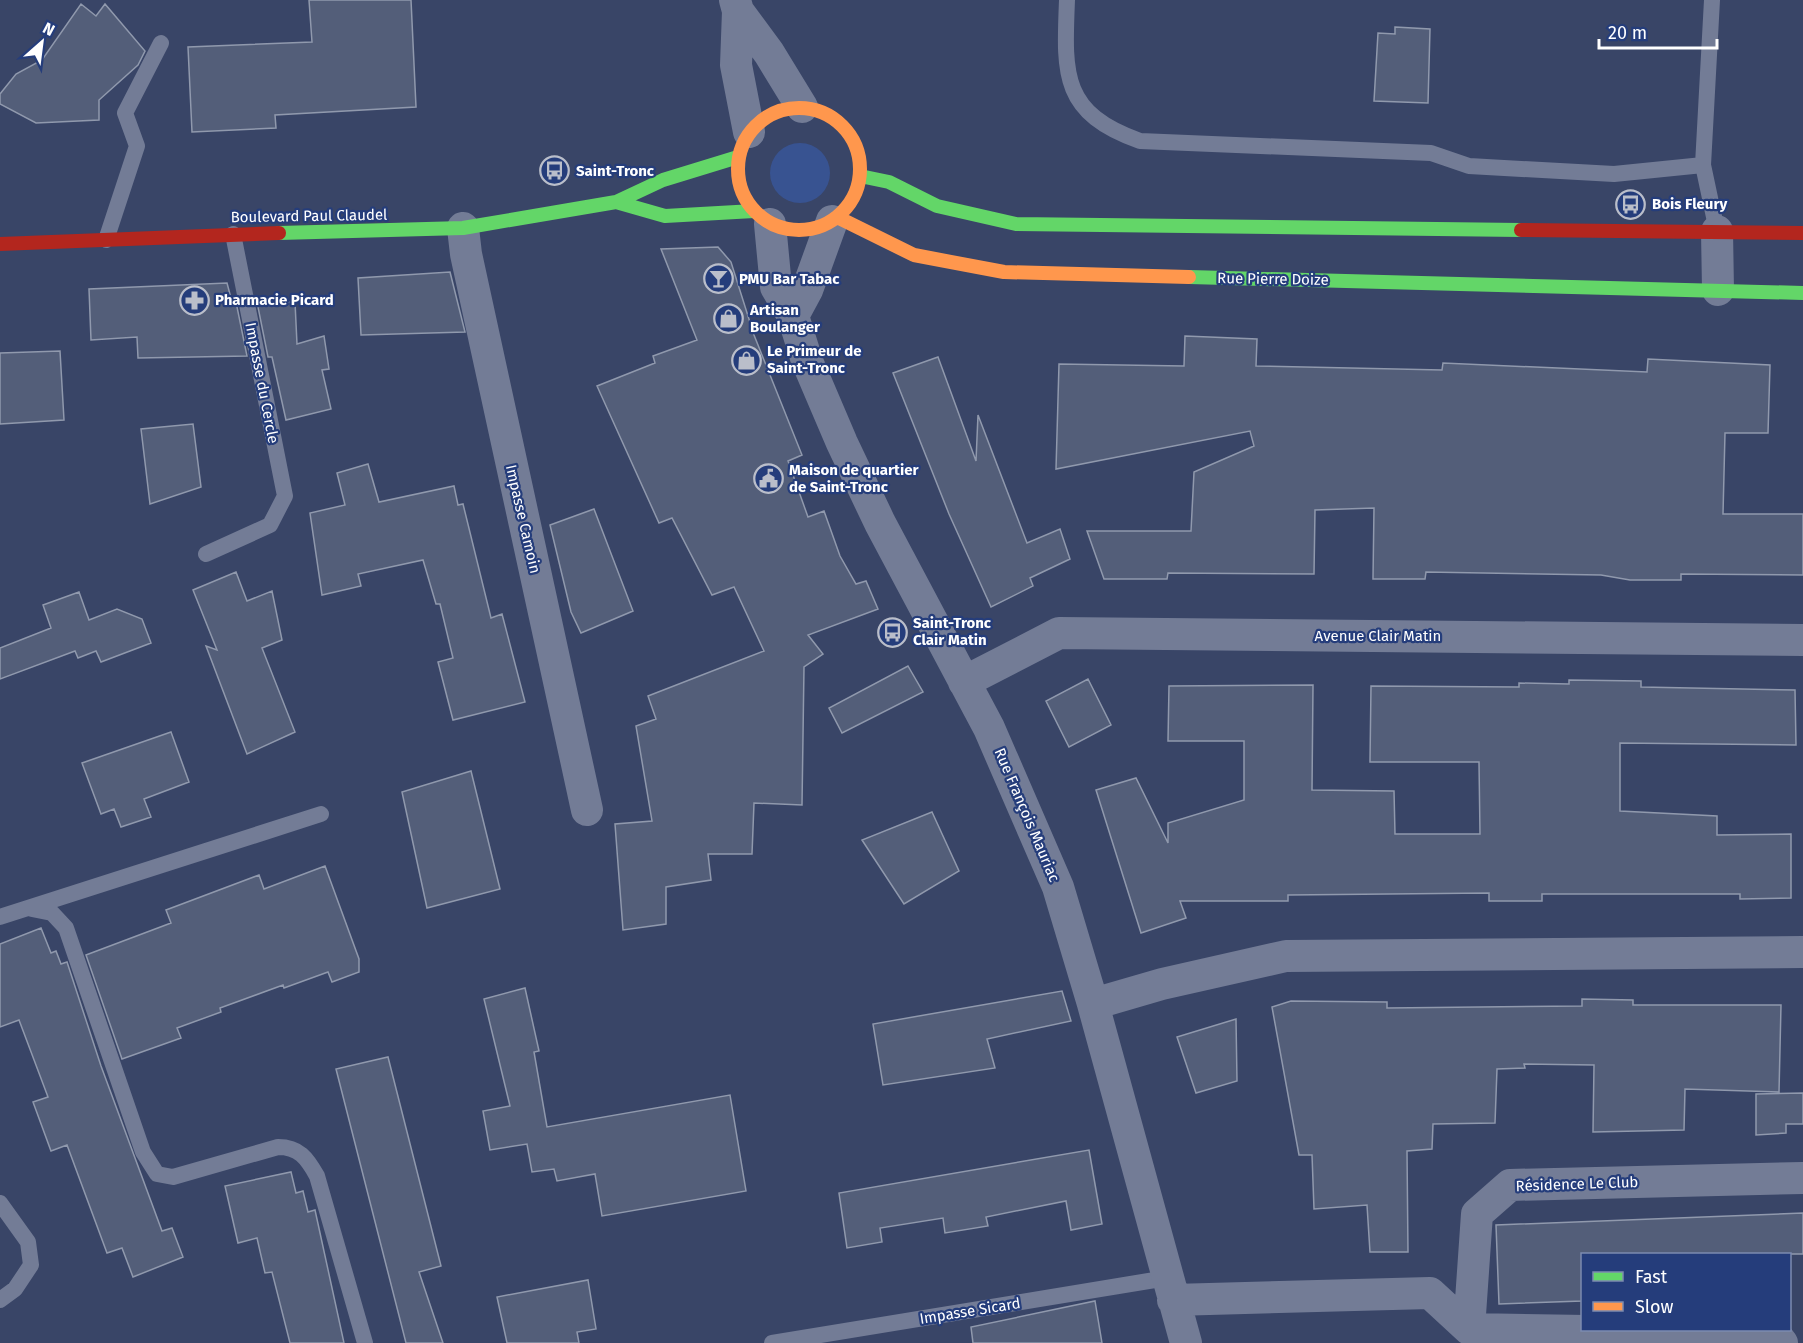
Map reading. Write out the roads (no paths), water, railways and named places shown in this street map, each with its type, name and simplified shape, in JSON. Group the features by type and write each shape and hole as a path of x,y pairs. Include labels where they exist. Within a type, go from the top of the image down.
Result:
{"street":[{"name":"Rue François Mauriac","path":"736,5 802,107"},
{"name":"Rue François Mauriac","path":"736,5 736,65 744,145 738,177 743,195 762,217 776,287 793,316 807,361 842,443 880,523 993,739 1058,887 1093,1004 1186,1343"},
{"path":"744,145 764,118 782,110 802,107 832,117 845,128 854,142 860,159 860,176 856,192 835,219 807,290 793,316"},
{"name":"Boulevard Paul Claudel","path":"1,246 233,234 463,228 616,202 744,145"},
{"path":"860,176 889,182 937,206 1016,224 1803,233"},
{"name":"Boulevard Paul Claudel","path":"616,202 665,216 762,217"},
{"path":"762,217 791,230 812,229 835,219"},
{"name":"Rue Pierre Doize","path":"835,219 914,255 1004,272 1803,293"},
{"name":"Impasse Camoin","path":"463,228 465,254 587,810"},
{"path":"1717,231 1718,290"},
{"name":"Avenue Clair Matin","path":"964,682 1059,633 1803,640"},
{"path":"1093,1004 1162,984 1286,956 1803,952"},
{"name":"Résidence Le Club","path":"1468,1329 1477,1214 1510,1185 1803,1178"},
{"path":"1170,1289 1430,1293 1468,1329 1581,1331"},
{"path":"1591,1331 1775,1334 1782,1343"}],"lane":[{"path":"1067,0 1065,60 1074,95 1091,113 1116,132 1140,141 1431,153 1468,166 1614,174 1703,165"},
{"path":"1712,0 1703,165 1717,231"},
{"path":"106,240 137,146 125,113 161,43"},
{"name":"Impasse du Cercle","path":"206,554 270,525 285,496 233,234"},
{"path":"0,917 32,909 321,814"},
{"path":"32,909 52,913 66,928 143,1152 157,1174 173,1177 278,1147 291,1147 310,1163 317,1176 364,1343"},
{"path":"0,1203 28,1242 31,1265 15,1289 0,1300"},
{"name":"Impasse Sicard","path":"772,1343 1170,1289"}],"place":[{"name":"Saint-Tronc","path":"555,171"},
{"name":"Bois Fleury","path":"1631,204"},
{"name":"PMU Bar Tabac","path":"718,279"},
{"name":"Pharmacie Picard","path":"194,300"},
{"name":"Artisan Boulanger","path":"729,319"},
{"name":"Le Primeur de Saint-Tronc","path":"746,360"},
{"name":"Maison de quartier de Saint-Tronc","path":"768,479"},
{"name":"Saint-Tronc Clair Matin","path":"892,632"}]}
